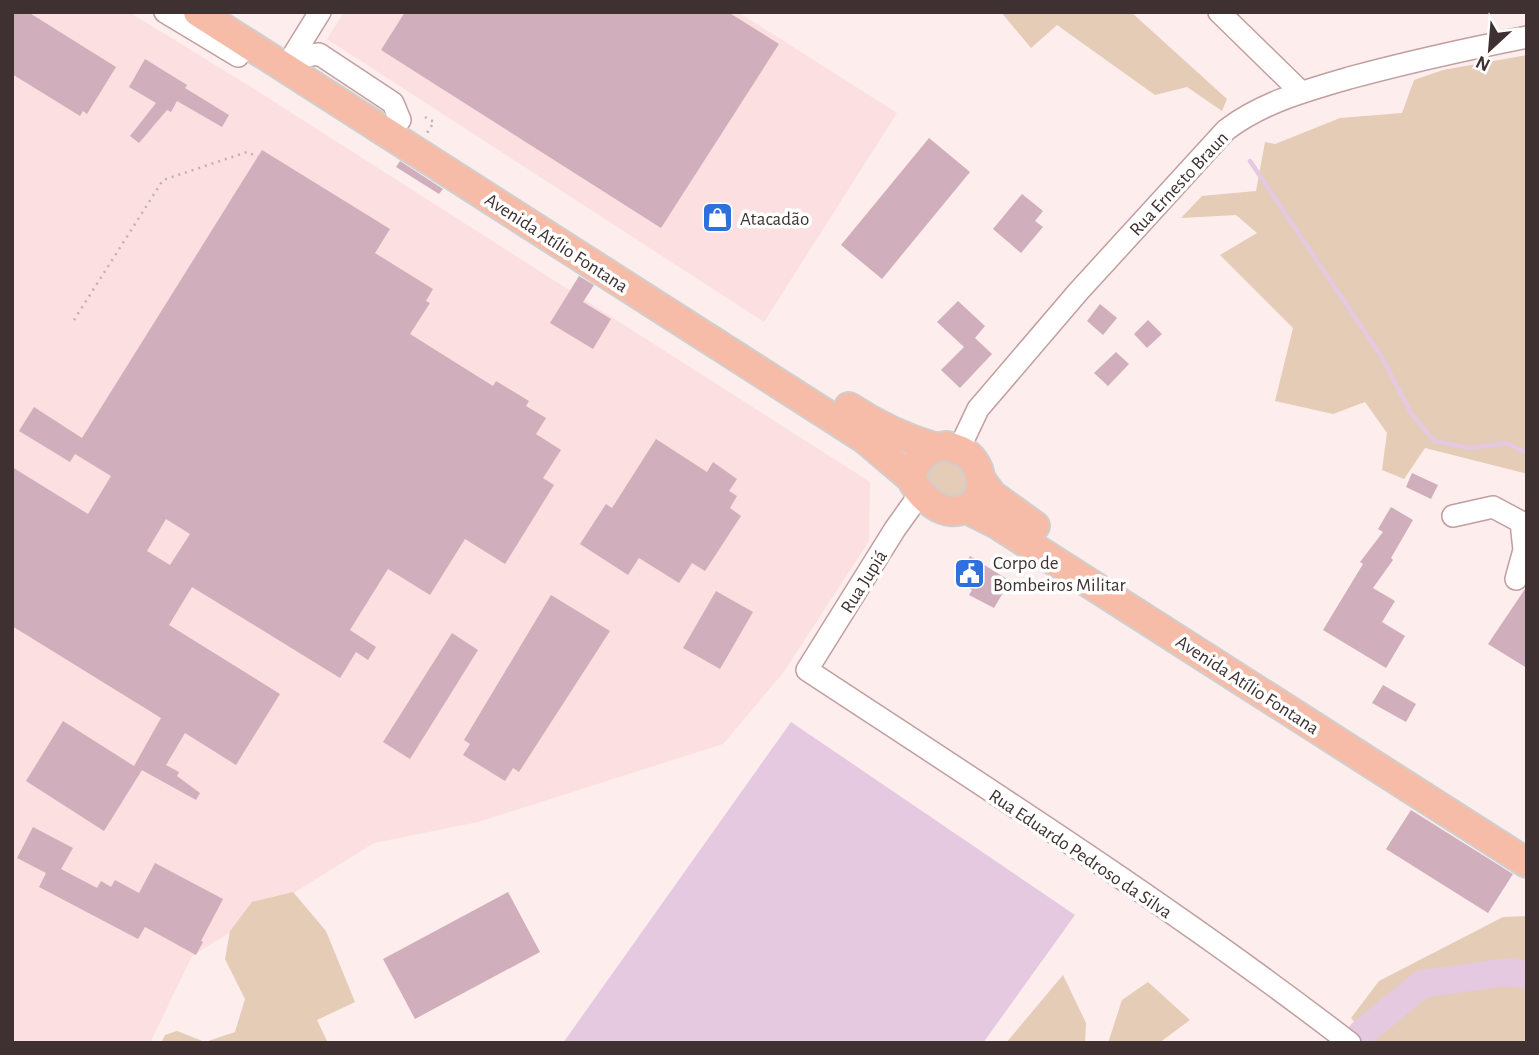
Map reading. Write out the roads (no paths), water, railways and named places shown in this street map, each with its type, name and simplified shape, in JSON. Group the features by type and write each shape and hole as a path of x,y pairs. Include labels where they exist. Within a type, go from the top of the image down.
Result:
{"main road":[{"name":"Avenida Atílio Fontana","path":"198,12 242,50 865,439 916,486"},
{"name":"Avenida Atílio Fontana","path":"229,12 296,55 417,124 876,425 910,440 946,448"},
{"path":"946,448 971,457 978,467 980,492 967,509 938,507 916,486 915,465 922,454 946,448"},
{"name":"Avenida Atílio Fontana","path":"981,480 992,495 1007,508 1527,842"},
{"name":"Avenida Atílio Fontana","path":"967,509 997,524 1527,863"}],"street":[{"path":"165,12 242,50"},
{"path":"296,55 320,12"},
{"path":"1219,12 1301,92"},
{"name":"Rua Ernesto Braun","path":"946,448 1079,292 1226,130 1269,104 1301,92 1420,58 1527,37"},
{"name":"Rua Jupiá","path":"807,670 895,529 916,486"},
{"path":"1453,516 1493,507 1521,522 1524,550 1516,579"},
{"name":"Rua Eduardo Pedroso da Silva","path":"807,670 1039,823 1268,980 1350,1043"}],"waterway":[{"path":"1250,161 1381,356 1411,413 1434,441 1470,448 1506,443 1527,453"},
{"path":"1362,1033 1422,984 1508,972 1527,975"}],"place":[{"name":"Atacadão","path":"717,218"},
{"name":"Corpo de Bombeiros Militar","path":"970,573"}]}
